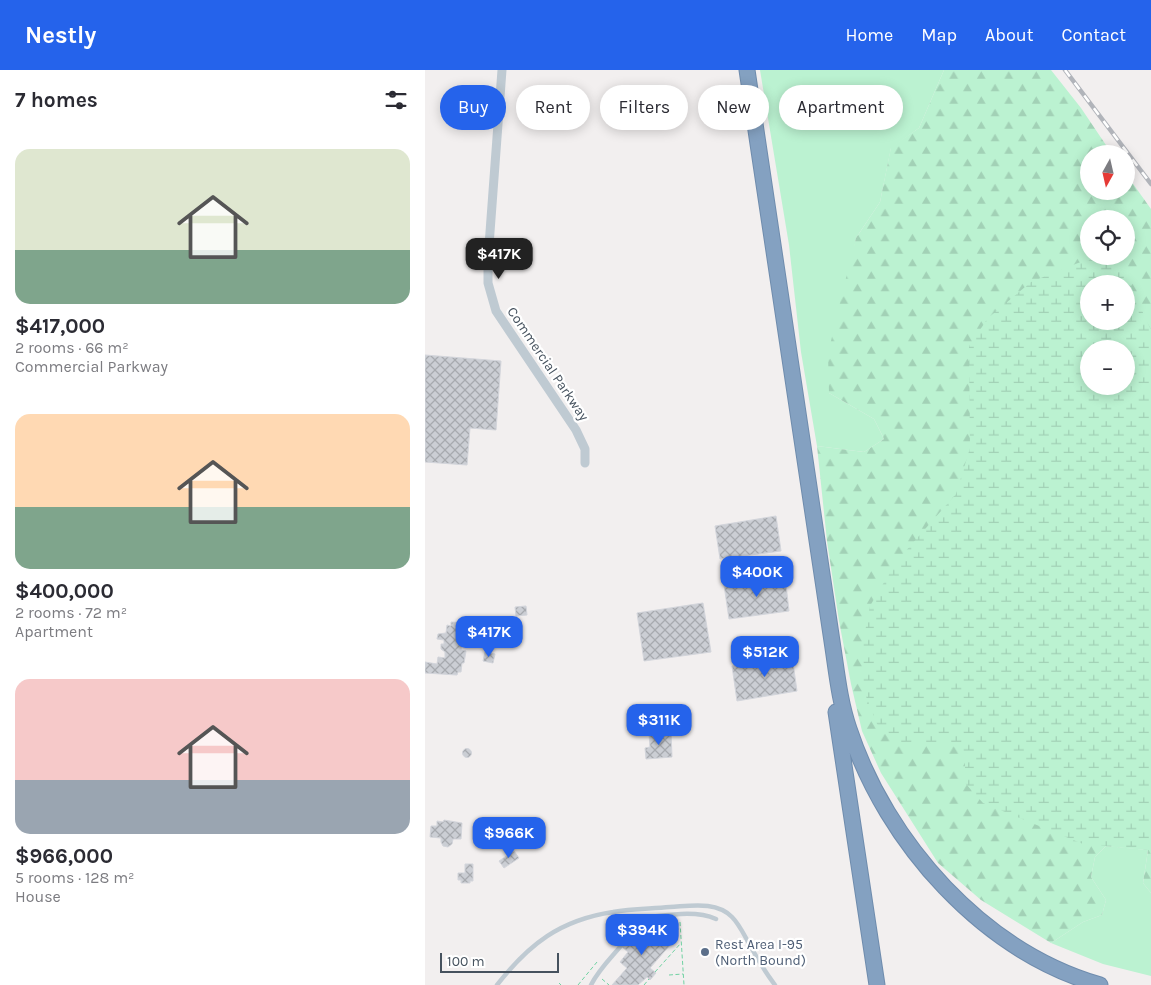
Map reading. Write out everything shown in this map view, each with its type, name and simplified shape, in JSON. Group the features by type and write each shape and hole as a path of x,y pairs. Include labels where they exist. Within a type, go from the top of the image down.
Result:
{"highway":[{"path":"741,70 877,985"},
{"path":"747,70 831,639 843,707 854,742 871,781 897,826 922,861 959,900 989,926 1025,951 1067,973 1100,985"}],"street":[{"name":"Commercial Parkway","path":"502,70 488,259 488,283 496,311 576,430 585,449 585,463"}],"lane":[{"path":"497,985 514,963 540,940 591,916 615,911 701,906 717,908 732,917 775,985"},
{"path":"591,985 596,974 630,935 634,925 640,918 693,914 717,919"}],"path":[{"path":"611,931 622,920 634,925"},
{"path":"680,922 684,985"},
{"path":"660,935 660,930 681,929"},
{"path":"655,972 681,943"},
{"path":"578,985 597,962"},
{"path":"669,975 683,974"},
{"path":"644,985 649,979"}],"green space":[{"path":"760,70 944,70 919,128 891,148 880,202 856,238 829,393 874,419 884,439 864,452 817,446 801,352 789,245 769,124 769,85 762,85"},
{"path":"944,70 1051,70 1081,108 1106,145 1080,145 1080,200 1135,200 1135,187 1151,209 1151,893 1143,883 1148,850 1106,846 1095,857 1091,877 1106,900 1102,915 1083,922 1051,943 981,900 938,863 881,773 862,731 851,684 827,541 817,446 864,452 884,439 874,419 829,393 828,354 856,238 880,202 891,147 919,128"},
{"path":"1080,262 1080,265 1121,265 1126,275 1080,275 1080,330 1135,330 1135,295 1151,330 1151,849 1148,850 1083,844 983,803 965,783 965,759 951,743 892,742 877,724 863,689 863,642 870,606 896,562 956,494 970,448 969,346 988,318 1031,282"},
{"path":"1106,846 1148,850 1143,883 1151,893 1151,976 1103,964 1051,943 1083,922 1102,915 1106,900 1091,877 1095,857"}],"building":[{"path":"425,355 501,361 496,430 470,428 467,465 425,462"},
{"path":"776,516 781,551 720,559 715,526"},
{"path":"785,576 789,611 729,619 724,585"},
{"path":"703,603 711,652 644,661 637,613"},
{"path":"526,606 527,615 516,616 515,607"},
{"path":"451,622 464,623 461,650 466,651 461,672 458,672 457,675 425,673 425,662 437,664 438,657 445,658 445,652 441,649 441,644 444,644 444,640 437,639 438,634 446,633 447,625 451,626"},
{"path":"485,652 495,654 493,663 483,661"},
{"path":"792,656 797,691 737,701 732,666"},
{"path":"671,732 672,757 646,759 645,748 650,747 649,733"},
{"path":"467,748 472,753 467,758 462,753"},
{"path":"444,820 462,823 461,839 453,839 452,844 448,847 443,846 441,838 430,837 431,826 437,826 437,821 443,822"},
{"path":"514,851 519,858 504,868 499,861"},
{"path":"465,864 473,864 473,881 470,881 470,883 461,883 461,880 458,880 458,873 465,873"},
{"path":"646,922 671,944 650,968 656,973 650,980 647,977 638,985 612,985 627,968 620,962 628,952 622,947 625,941 629,944"}],"railway":[{"path":"1065,70 1151,184"}],"place":[{"name":"Rest Area I-95 (North Bound)","path":"705,952"}]}
